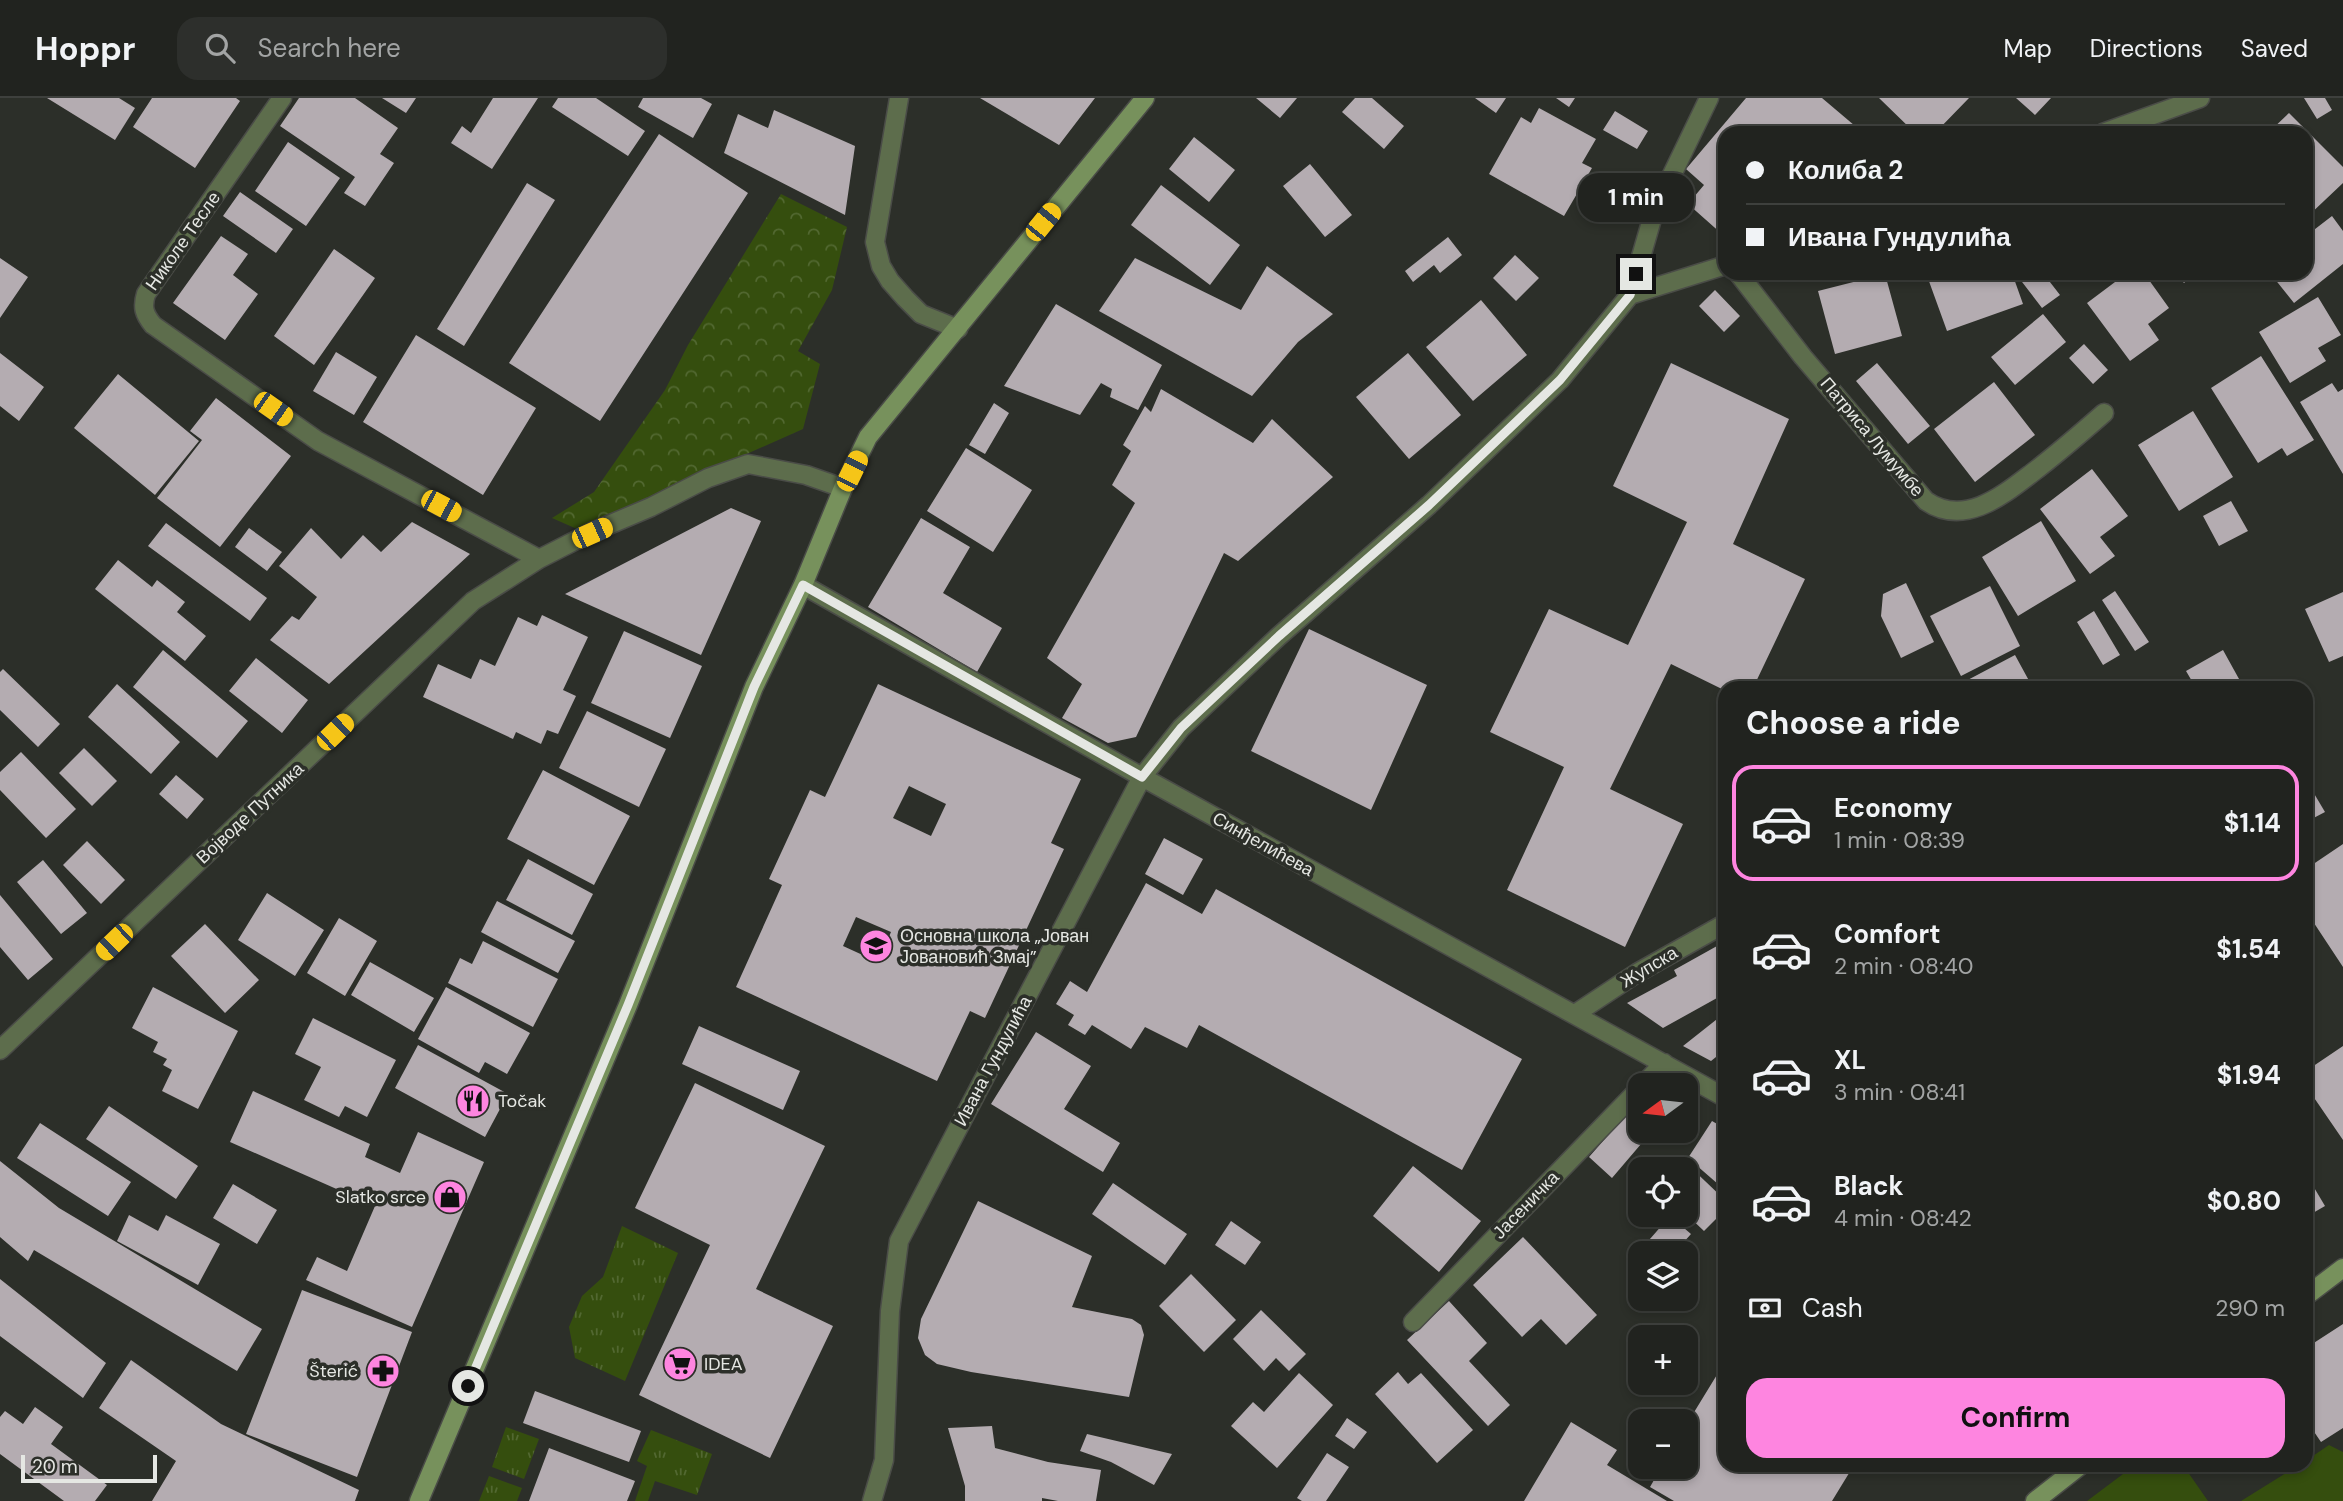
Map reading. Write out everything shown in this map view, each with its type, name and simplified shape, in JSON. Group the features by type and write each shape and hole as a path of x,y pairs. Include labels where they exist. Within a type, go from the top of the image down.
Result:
{"main road":[{"path":"419,1501 628,1005 754,687 803,585 843,488 868,437 895,401 958,330 1144,98"},
{"path":"2313,1291 2343,1268"},
{"path":"2035,1501 2072,1472"}],"street":[{"name":"Николе Тесле","path":"282,98 146,294 143,305 145,315 153,325 318,441 539,559"},
{"path":"899,98 875,242 881,266 890,281 921,314 958,330"},
{"name":"Ивана Гундулића","path":"872,1501 884,1460 890,1311 899,1241 1142,777 1181,728 1279,636 1429,505 1560,380 1630,295 1654,212 1709,98"},
{"path":"2122,126 2200,98"},
{"path":"1630,295 1718,268"},
{"name":"Патриса Лумумбе","path":"1743,280 1803,356 1926,501 1937,508 1952,512 1997,500 2104,414"},
{"name":"Војводе Путника","path":"0,1050 474,601 539,559 708,478 748,464 806,475 843,488"},
{"name":"Синђелићева","path":"803,585 1142,777 1718,1093"},
{"name":"Жупска","path":"1575,1014 1637,973 1718,927"},
{"name":"Јасеничка","path":"1654,1073 1664,1063"},
{"name":"Јасеничка","path":"1413,1322 1628,1100"}],"green space":[{"path":"781,194 847,227 832,290 798,351 820,364 803,429 577,529 552,518 594,492 665,390 688,345"},
{"path":"622,1226 678,1253 625,1381 575,1358 569,1327 582,1296 603,1277"},
{"path":"506,1427 539,1439 524,1479 492,1467"},
{"path":"651,1430 712,1454 697,1495 655,1481 648,1501 635,1501 647,1466 637,1461"},
{"path":"2329,1445 2343,1452 2343,1501 2241,1501 2288,1472 2313,1472 2313,1456"},
{"path":"2126,1472 2188,1472 2208,1501 2087,1501"},
{"path":"489,1476 522,1488 517,1501 479,1501"}],"building":[{"path":"47,98 119,98 135,108 115,140"},
{"path":"152,98 236,98 240,101 195,168 133,127"},
{"path":"299,98 355,98 398,128 380,154 394,163 365,206 344,193 355,177 280,126"},
{"path":"382,98 416,98 406,113"},
{"path":"493,98 538,98 492,169 451,143 462,126 471,133"},
{"path":"558,98 596,98 645,131 628,156 552,107"},
{"path":"643,98 701,98 712,104 693,138 638,107"},
{"path":"980,98 1095,98 1059,145"},
{"path":"1256,98 1297,98 1280,118"},
{"path":"1355,98 1372,98 1404,126 1384,149 1342,112"},
{"path":"1475,98 1506,98 1496,113"},
{"path":"1556,98 1575,98 1569,107"},
{"path":"1746,98 1822,98 1855,126 1722,126"},
{"path":"1879,98 1969,98 1942,126 1908,126"},
{"path":"2016,98 2051,98 2035,115"},
{"path":"2304,98 2325,98 2332,110 2317,119"},
{"path":"1539,108 1596,139 1582,163 1592,168 1564,216 1489,174 1521,117 1531,123"},
{"path":"774,110 855,146 845,215 724,153 738,114 768,128"},
{"path":"1615,111 1648,131 1637,149 1603,130"},
{"path":"2289,113 2302,126 2275,126"},
{"path":"1718,131 1718,231 1688,204 1704,185 1686,169"},
{"path":"659,134 748,193 600,421 509,363"},
{"path":"1194,137 1235,170 1209,202 1169,169"},
{"path":"2313,137 2343,167 2343,183 2313,211"},
{"path":"288,142 340,178 306,226 255,191"},
{"path":"1310,164 1352,215 1325,237 1283,186"},
{"path":"527,183 555,200 464,346 437,329"},
{"path":"1161,185 1240,245 1210,285 1131,225"},
{"path":"240,192 293,229 276,253 223,216"},
{"path":"2332,216 2343,231 2343,264 2294,303 2276,280 2313,280 2313,231"},
{"path":"221,236 248,254 233,275 258,294 225,340 173,303"},
{"path":"1448,237 1462,255 1440,273 1434,265 1413,282 1405,271"},
{"path":"334,249 375,278 314,365 274,336"},
{"path":"1515,255 1539,278 1516,301 1493,278"},
{"path":"0,258 28,277 0,318"},
{"path":"1135,258 1241,310 1267,266 1333,314 1298,342 1252,396 1099,311"},
{"path":"1861,280 1887,280 1902,336 1835,354 1818,291"},
{"path":"1929,280 2014,280 2023,304 1947,331"},
{"path":"2021,280 2048,280 2060,295 2042,308"},
{"path":"2118,280 2149,280 2169,308 2148,324 2159,340 2130,361 2087,303"},
{"path":"1715,290 1740,316 1724,332 1699,306"},
{"path":"2318,297 2341,335 2318,348 2326,361 2290,383 2259,332"},
{"path":"1481,300 1527,355 1473,401 1426,347"},
{"path":"1056,304 1162,365 1138,410 1110,397 1112,389 1101,383 1080,415 1004,386"},
{"path":"2043,314 2066,342 2015,385 1991,357"},
{"path":"416,335 536,408 483,495 363,422"},
{"path":"2084,344 2108,370 2093,384 2069,358"},
{"path":"336,352 377,377 354,415 313,391"},
{"path":"0,353 44,387 19,421 0,406"},
{"path":"1408,353 1461,415 1409,459 1356,397"},
{"path":"2261,356 2314,440 2287,456 2282,448 2258,463 2211,388"},
{"path":"1671,363 1789,419 1733,544 1805,579 1756,681 1718,681 1718,687 1671,664 1610,789 1683,824 1625,947 1507,890 1564,767 1490,732 1549,609 1628,645 1687,522 1613,486"},
{"path":"1877,363 1930,426 1908,444 1856,381"},
{"path":"118,374 199,441 155,495 74,428"},
{"path":"1994,382 2035,435 1975,482 1934,429"},
{"path":"2332,383 2338,392 2343,389 2343,474 2300,402"},
{"path":"1161,389 1253,443 1272,419 1333,477 1238,561 1224,553 1136,737 1108,743 1062,718 1082,684 1047,658 1135,503 1112,485 1131,451 1123,445 1145,406 1151,412"},
{"path":"216,398 291,456 220,547 157,498 202,440 190,431"},
{"path":"994,403 1009,413 985,454 969,445"},
{"path":"2193,411 2233,477 2179,511 2138,445"},
{"path":"966,448 1032,490 993,552 927,511"},
{"path":"2092,469 2128,516 2100,537 2115,556 2090,574 2040,509"},
{"path":"2231,501 2248,531 2219,546 2203,516"},
{"path":"731,508 761,521 701,655 565,594"},
{"path":"921,518 970,547 943,593 1002,628 977,672 868,607"},
{"path":"2041,521 2076,581 2018,616 1982,557"},
{"path":"412,522 470,554 329,684 270,640 292,616 299,620 317,597 279,566 311,528 341,559 363,535 381,552"},
{"path":"166,523 267,598 250,621 148,546"},
{"path":"249,528 282,552 267,571 235,547"},
{"path":"118,560 152,587 157,580 185,602 177,612 206,636 185,661 95,589"},
{"path":"1906,583 1934,642 1901,658 1881,616 1883,594"},
{"path":"1990,586 2020,646 1961,676 1930,616"},
{"path":"2115,591 2149,642 2135,651 2102,600"},
{"path":"2343,592 2343,656 2329,662 2305,609"},
{"path":"2094,611 2120,655 2103,665 2077,622"},
{"path":"542,615 588,637 563,690 576,696 558,734 547,730 541,744 516,732 513,739 423,697 438,664 471,679 480,659 495,666 518,617 537,626"},
{"path":"1309,629 1427,685 1371,810 1251,751"},
{"path":"624,631 702,666 670,738 591,703"},
{"path":"163,650 248,721 217,758 133,687"},
{"path":"2223,650 2240,681 2192,681 2186,671"},
{"path":"2015,655 2029,681 1966,681"},
{"path":"256,658 308,700 282,733 229,691"},
{"path":"3,669 60,724 38,747 0,710 0,672"},
{"path":"117,684 180,742 151,774 88,717"},
{"name":"Основна школа „Јован Јовановић Змај”","path":"878,684 1081,779 1051,843 1064,849 985,1018 970,1011 937,1081 736,987 782,885 769,879 810,790 825,797","holes":["909,786 946,804 931,836 893,818","856,917 891,932 878,962 843,946"]},
{"path":"587,711 666,749 639,807 559,768"},
{"path":"84,748 117,781 92,806 59,773"},
{"path":"21,752 76,809 46,838 0,790 0,772"},
{"path":"543,770 630,816 594,885 507,839"},
{"path":"176,775 204,799 187,819 159,794"},
{"path":"2313,792 2325,812 2313,818"},
{"path":"1164,838 1203,859 1183,895 1145,874"},
{"path":"87,841 125,880 101,904 63,865"},
{"path":"2343,844 2343,967 2313,922 2313,864"},
{"path":"528,859 593,894 572,935 506,900"},
{"path":"43,860 87,913 61,934 17,882"},
{"path":"1146,883 1202,914 1216,889 1522,1059 1462,1170 1199,1025 1187,1048 1145,1027 1131,1049 1092,1025 1085,1035 1068,1025 1074,1015 1056,1004 1070,981 1087,992"},
{"path":"267,893 324,930 295,976 238,940"},
{"path":"0,895 53,959 28,980 0,947"},
{"path":"497,901 575,941 558,973 481,932"},
{"path":"339,918 377,941 345,996 307,973"},
{"path":"205,924 259,980 225,1013 171,956"},
{"path":"483,941 558,979 533,1027 448,983 460,958 472,964"},
{"path":"1718,948 1718,997 1663,1028 1627,1003 1677,976 1674,970"},
{"path":"370,962 434,998 414,1032 351,995"},
{"path":"153,987 238,1031 198,1109 162,1091 172,1070 163,1065 167,1059 153,1052 158,1042 132,1028"},
{"path":"446,987 530,1033 507,1074 485,1062 479,1073 418,1039"},
{"path":"313,1018 396,1060 367,1117 345,1106 339,1117 304,1100 321,1067 295,1054"},
{"path":"1718,1018 1718,1055 1711,1061 1683,1046"},
{"path":"699,1026 800,1071 783,1110 682,1064"},
{"path":"1036,1032 1091,1066 1064,1109 1120,1143 1103,1172 991,1104"},
{"path":"418,1045 508,1094 485,1137 395,1088"},
{"path":"2343,1046 2343,1140 2313,1096 2313,1066"},
{"path":"695,1083 825,1146 756,1289 833,1326 770,1458 639,1395 710,1245 635,1208"},
{"path":"253,1091 370,1144 365,1157 400,1173 418,1132 484,1162 412,1327 306,1280 317,1257 347,1271 375,1206 230,1142"},
{"path":"109,1106 198,1166 176,1199 86,1139"},
{"path":"1628,1113 1628,1143 1642,1143 1612,1178 1589,1157"},
{"path":"1712,1121 1718,1124 1718,1184 1698,1167 1698,1157 1689,1157"},
{"path":"40,1123 131,1182 108,1216 17,1158"},
{"path":"0,1161 59,1208 262,1329 237,1371 34,1250 28,1261 0,1237"},
{"path":"1413,1166 1481,1221 1439,1272 1373,1216"},
{"path":"1698,1174 1718,1193 1718,1217 1704,1231 1698,1225"},
{"path":"1113,1183 1187,1234 1165,1265 1092,1214"},
{"path":"233,1184 277,1210 257,1244 213,1218"},
{"path":"2313,1186 2325,1206 2313,1213"},
{"path":"978,1201 1092,1256 1072,1307 1132,1319 1141,1325 1144,1335 1129,1397 971,1372 937,1364 925,1355 918,1338 921,1319"},
{"path":"129,1215 158,1231 166,1215 220,1244 198,1285 117,1241"},
{"path":"1231,1221 1261,1242 1245,1265 1215,1245"},
{"path":"1660,1227 1683,1227 1691,1234 1685,1241 1648,1241"},
{"path":"1523,1237 1597,1315 1566,1345 1541,1319 1522,1337 1473,1285"},
{"path":"1191,1274 1236,1320 1204,1352 1159,1306"},
{"path":"0,1279 106,1363 83,1398 0,1336"},
{"path":"302,1290 412,1332 357,1477 246,1434"},
{"path":"1449,1301 1487,1343 1469,1361 1510,1405 1488,1426 1407,1340"},
{"path":"1261,1310 1306,1354 1289,1371 1276,1358 1264,1371 1233,1339"},
{"path":"2343,1324 2343,1428 2321,1442 2313,1430 2313,1343"},
{"path":"131,1360 221,1424 359,1490 355,1501 152,1501 176,1461 99,1408"},
{"path":"1398,1372 1408,1384 1421,1373 1473,1430 1437,1463 1375,1394"},
{"path":"1299,1373 1333,1405 1277,1468 1231,1426 1253,1402 1264,1412"},
{"path":"1718,1373 1718,1472 1850,1472 1832,1501 1674,1501 1650,1487 1655,1479 1698,1479 1696,1409"},
{"path":"535,1391 641,1431 629,1462 523,1423"},
{"path":"35,1407 63,1427 51,1444 107,1485 95,1501 64,1501 0,1454 0,1417 5,1411 23,1424"},
{"path":"1347,1418 1367,1432 1354,1449 1335,1436"},
{"path":"1571,1422 1617,1450 1607,1465 1667,1501 1524,1501"},
{"path":"992,1426 995,1448 1048,1462 1101,1470 1096,1501 1058,1501 1042,1498 1042,1501 965,1501 965,1486 948,1428"},
{"path":"1087,1434 1172,1454 1154,1485 1111,1462 1080,1451"},
{"path":"549,1448 635,1481 627,1501 529,1501"},
{"path":"1327,1453 1349,1467 1326,1501 1302,1501 1297,1498"}],"place":[{"name":"Основна школа „Јован Јовановић Змај”","path":"876,946"},
{"name":"Točak","path":"473,1101"},
{"name":"Slatko srce","path":"450,1197"},
{"name":"IDEA","path":"680,1364"},
{"name":"Šterić","path":"383,1371"}],"route":[{"path":"468,1386 628,1005 754,687 803,585 1142,777 1181,728 1279,636 1429,505 1560,380 1630,295 1636,274"}]}
